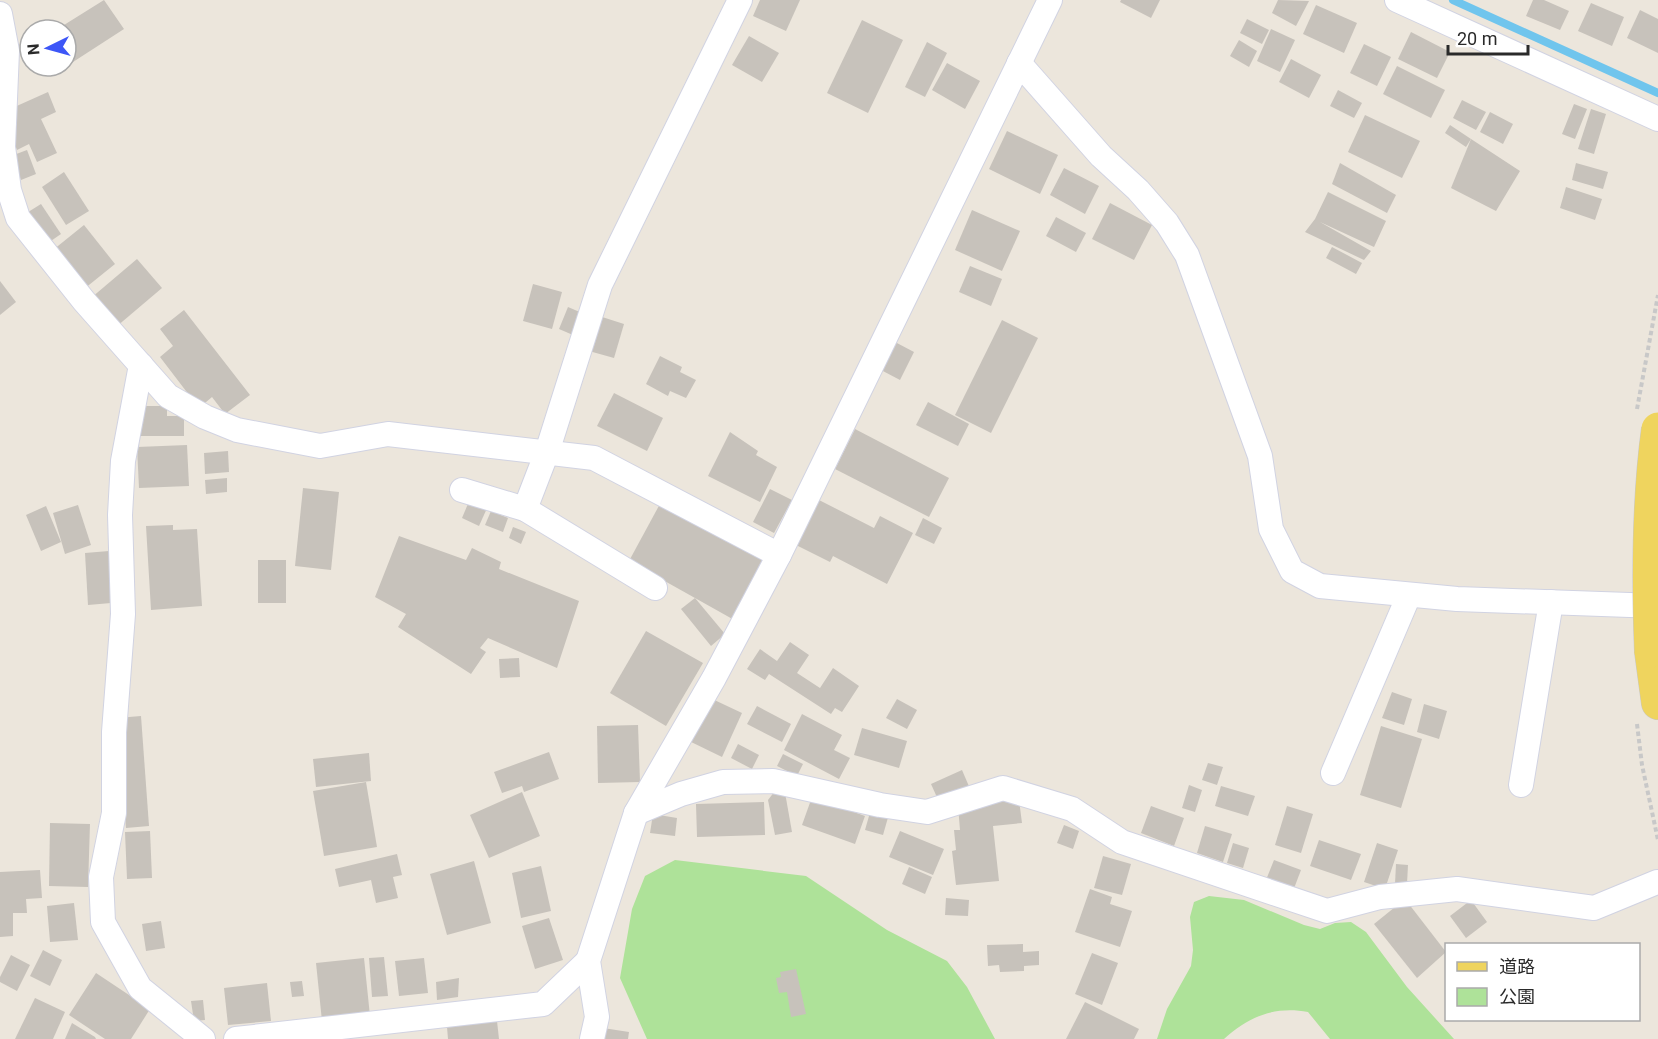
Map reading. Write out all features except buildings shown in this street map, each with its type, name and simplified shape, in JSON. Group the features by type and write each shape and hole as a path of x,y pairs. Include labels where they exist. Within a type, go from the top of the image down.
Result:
{"main road":[{"path":"1647,711 1651,651 1648,565 1651,484 1658,429"}],"street":[{"path":"525,509 547,452 600,285 740,0"},
{"path":"592,1039 597,1017 588,961 618,862 636,813 714,678 779,555 1050,0"},
{"path":"1397,0 1658,119"},
{"path":"1,21 8,51 3,147 9,190 18,218 84,301 168,396 205,417 237,430 320,446 388,434 594,458 779,555"},
{"path":"1019,63 1101,156 1138,190 1167,222 1187,255 1260,456 1271,529 1292,571 1320,586 1409,595 1658,606"},
{"path":"141,365 123,461 120,514 123,614 114,732 114,813 101,877 103,922 140,988 203,1039"},
{"path":"462,490 525,509 655,588"},
{"path":"1333,773 1409,595"},
{"path":"1521,785 1551,602"},
{"path":"636,813 681,794 723,782 773,782 880,805 927,812 1003,788 1072,808 1122,842 1327,911 1380,897 1457,889 1594,908 1657,882"},
{"path":"236,1039 543,1004 588,961"}],"path":[{"path":"1647,711 1642,765 1658,840"}],"green space":[{"path":"675,860 806,876 887,930 947,961 967,987 995,1039 647,1039 620,978 632,909 645,876"},
{"path":"1209,896 1244,900 1304,925 1320,929 1335,923 1351,922 1366,932 1407,987 1454,1039 1330,1039 1308,1012 1284,1010 1253,1019 1224,1039 1157,1039 1167,1009 1191,966 1193,950 1190,917 1194,902"}],"waterway":[{"path":"1453,0 1658,93"}]}
